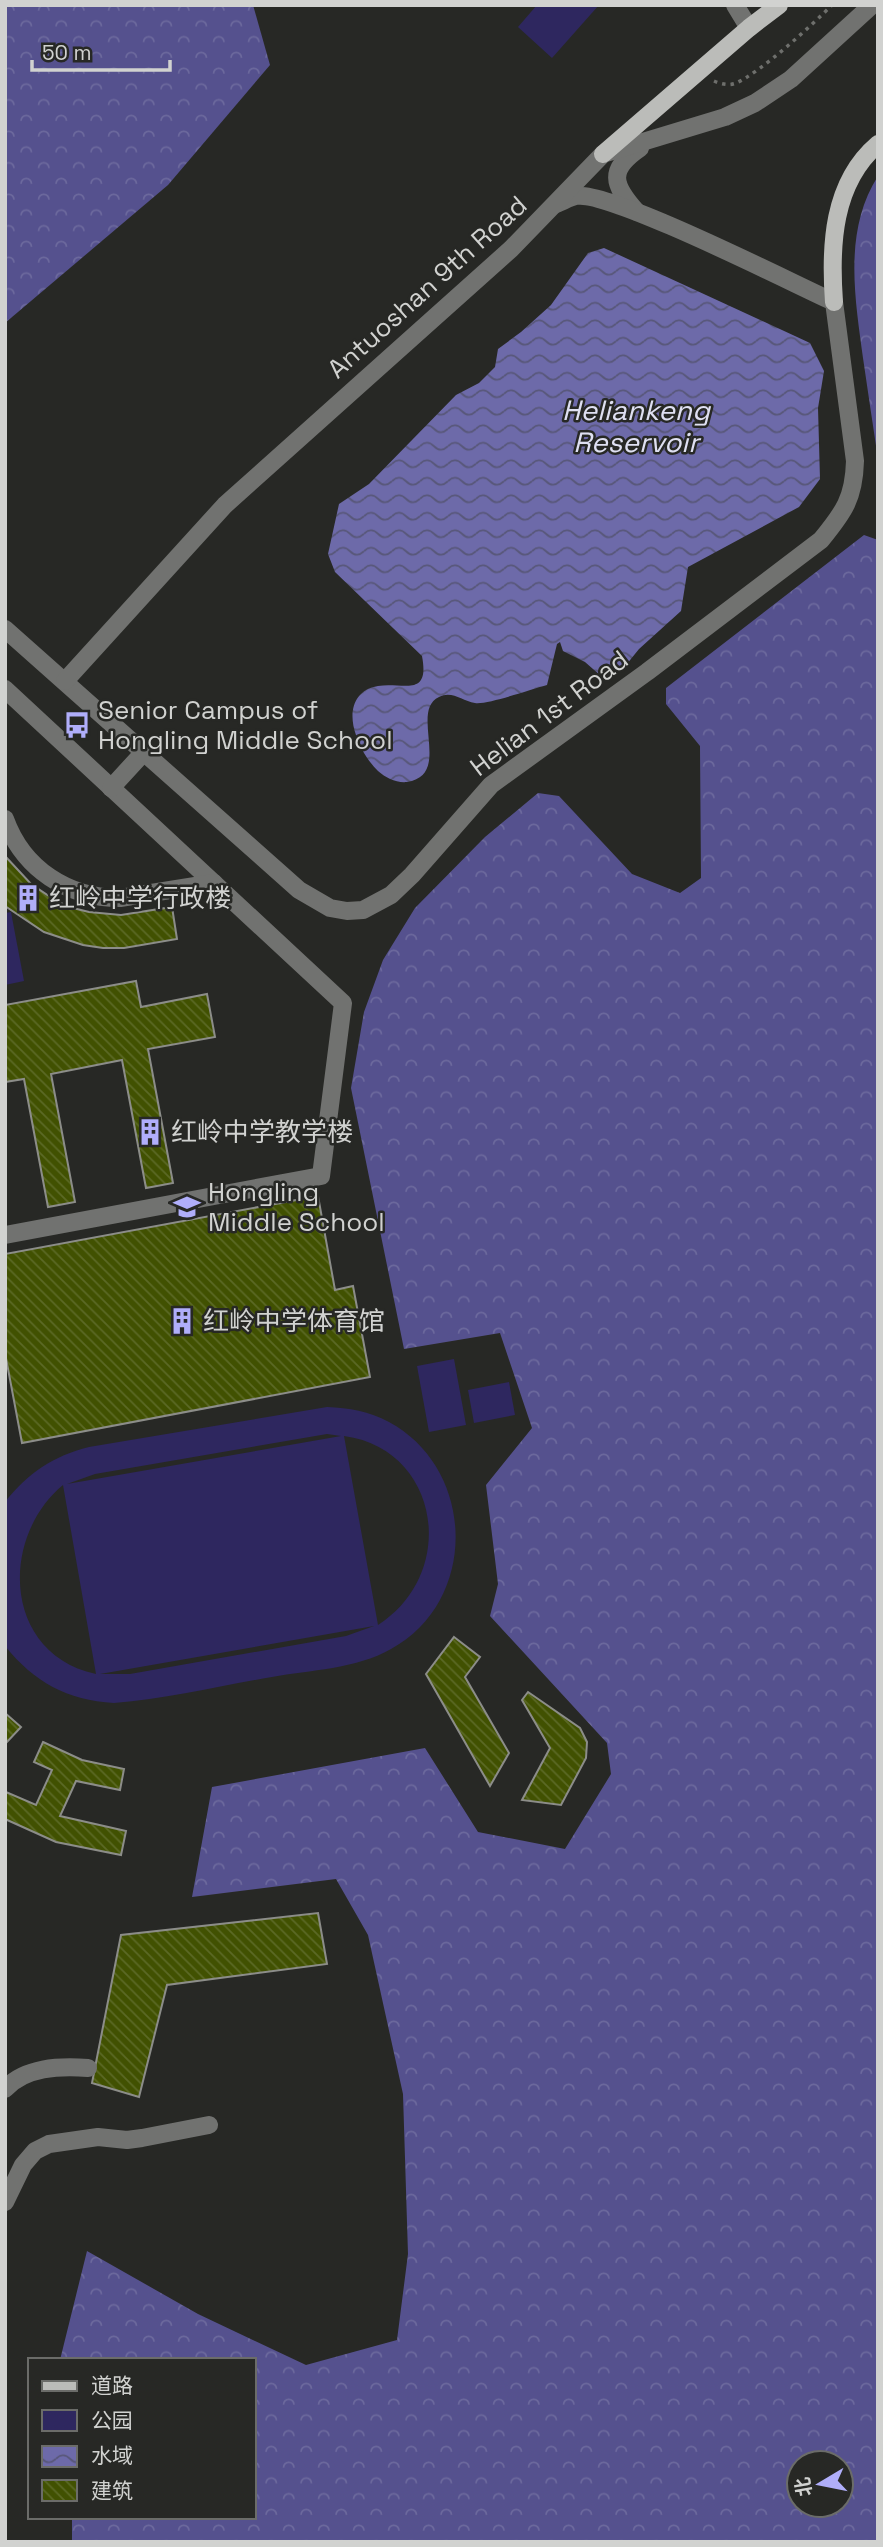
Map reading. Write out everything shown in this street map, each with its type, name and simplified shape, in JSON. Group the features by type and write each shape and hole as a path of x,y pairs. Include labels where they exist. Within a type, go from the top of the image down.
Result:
{"main road":[{"path":"603,154 779,5"},
{"path":"834,302 833,252 836,218 843,193 858,168 878,144"}],"street":[{"path":"735,5 749,28"},
{"path":"603,154 725,117 755,103 790,79 872,5"},
{"path":"637,212 620,189 617,178 619,167 624,158 654,139"},
{"name":"Antuoshan 9th Road","path":"65,681 225,505 511,249 603,154"},
{"path":"556,204 584,196 637,212 834,302"},
{"name":"Helian 1st Road","path":"5,629 299,890 330,908 347,912 363,910 384,900 412,875 491,785 658,664 821,540 835,523 854,487 855,461 834,302"},
{"path":"5,1235 321,1176 343,1003 111,788 8,698"},
{"path":"111,788 145,752"},
{"path":"5,819 14,838 31,862 53,880 79,892 120,898 214,883"},
{"path":"5,2089 17,2078 30,2072 88,2068"},
{"path":"5,2202 23,2165 35,2151 49,2144 98,2137 127,2140 209,2124"}],"path":[{"path":"709,78 720,84 733,85 759,68 832,5"}],"green space":[{"path":"5,5 253,5 270,65 168,185 5,323"},
{"path":"537,5 599,5 552,58 518,27"},
{"path":"878,176 878,459 857,312 854,265 860,219"},
{"path":"864,535 878,540 878,2542 72,2542 72,2519 256,2519 256,2358 60,2358 87,2251 198,2314 306,2365 397,2340 408,2254 403,2094 368,1935 336,1879 192,1897 212,1787 425,1748 478,1832 565,1849 611,1774 607,1743 490,1616 498,1584 486,1485 532,1428 500,1333 404,1349 351,1088 364,1012 383,960 415,908 485,837 538,793 559,796 632,874 680,893 701,878 700,746 666,704 666,688"},
{"path":"11,912 24,981 5,985 5,913"},
{"path":"454,1359 466,1425 429,1432 417,1366"},
{"path":"509,1382 515,1415 474,1423 468,1390"},
{"path":"327,1407 359,1411 381,1418 418,1443 438,1471 451,1502 456,1535 452,1568 440,1600 420,1627 391,1649 348,1665 114,1703 81,1698 53,1687 28,1670 5,1646 5,1502 23,1482 42,1467 64,1455 89,1447","holes":["327,1434 341,1436 67,1484 95,1474","344,1436 376,1446 401,1464 418,1488 427,1516 428,1546 420,1575 404,1602 378,1625","63,1485 96,1674 65,1662 42,1643 28,1619 21,1591 21,1562 28,1534 42,1507","374,1626 346,1636 130,1674 100,1674"]}],"water":[{"name":"Heliankeng Reservoir","path":"604,248 810,343 824,371 818,408 820,479 799,507 688,567 681,611 639,649 622,670 601,676 585,662 563,651 560,642 557,644 547,685 481,703 453,695 439,697 431,704 428,715 427,768 420,777 407,782 391,780 378,771 362,749 354,727 353,711 358,697 370,688 418,683 422,678 422,656 335,572 328,554 339,504 369,484 456,395 479,383 495,367 498,349 551,305 588,253"}],"building":[{"name":"红岭中学行政楼","path":"5,856 31,884 58,902 73,908 121,915 172,907 177,939 124,948 103,948 83,945 44,932 5,906"},
{"name":"红岭中学教学楼","path":"136,981 141,1007 207,994 215,1037 148,1049 173,1183 146,1188 122,1060 51,1074 75,1202 48,1207 24,1079 5,1082 5,1005"},
{"name":"红岭中学体育馆","path":"318,1196 335,1290 353,1286 370,1377 22,1443 5,1353 5,1254"},
{"path":"454,1637 480,1657 465,1677 509,1753 490,1786 426,1674"},
{"path":"528,1692 580,1728 587,1742 586,1758 561,1805 522,1800 550,1748 522,1700"},
{"path":"5,1713 21,1727 6,1743 5,1743"},
{"path":"43,1742 82,1760 124,1769 120,1790 76,1781 60,1816 126,1831 121,1855 56,1842 5,1819 6,1792 36,1805 52,1770 34,1762"},
{"path":"318,1913 327,1964 167,1985 139,2097 92,2083 121,1935"}],"place":[{"name":"Senior Campus of Hongling Middle School","path":"77,725"},
{"name":"红岭中学行政楼","path":"28,898"},
{"name":"红岭中学教学楼","path":"150,1132"},
{"name":"Hongling Middle School","path":"187,1207"},
{"name":"红岭中学体育馆","path":"182,1321"}]}
